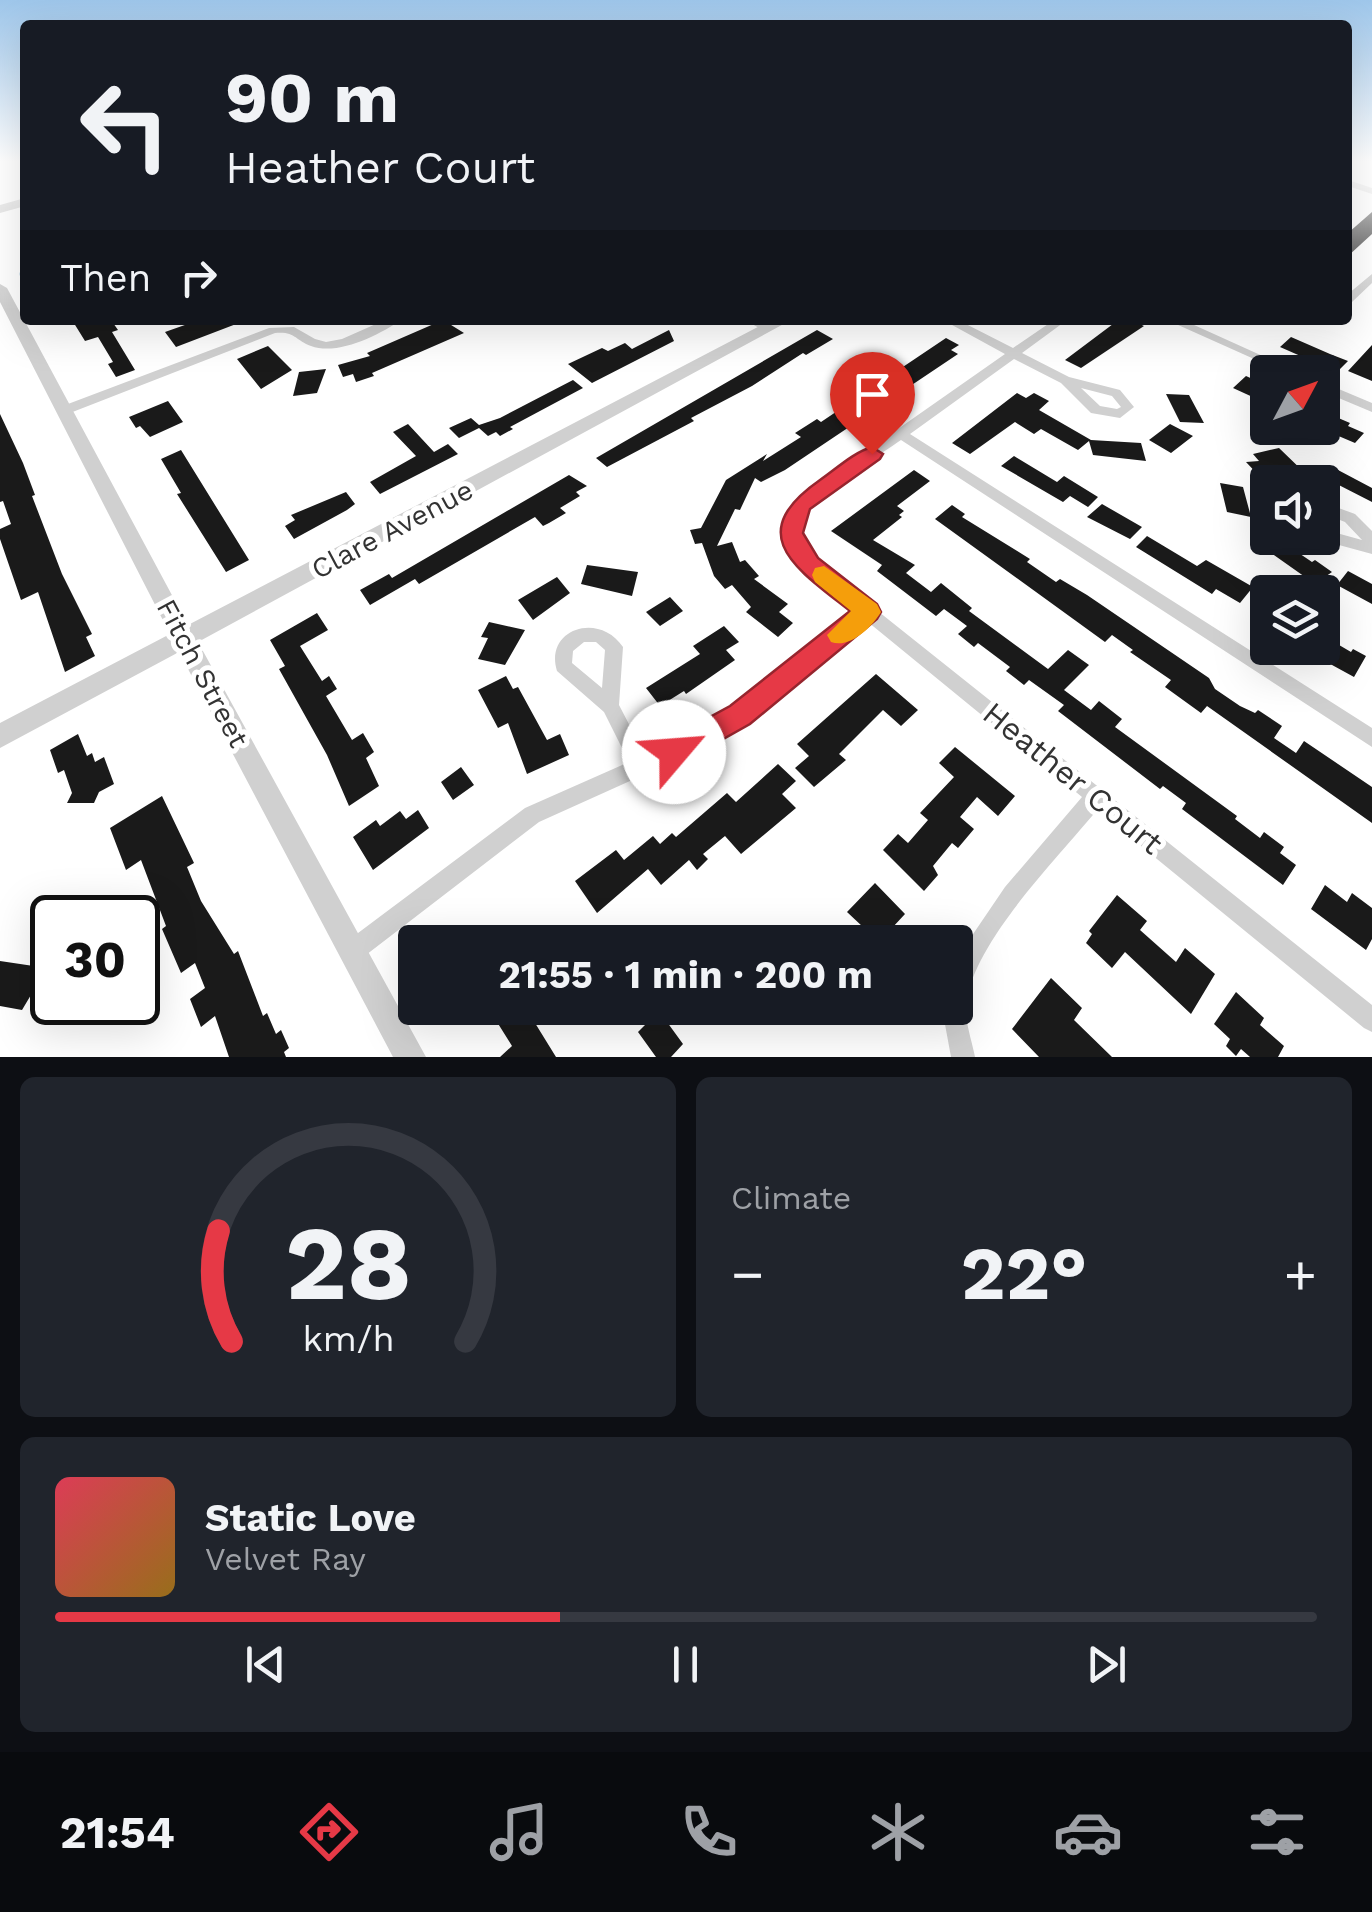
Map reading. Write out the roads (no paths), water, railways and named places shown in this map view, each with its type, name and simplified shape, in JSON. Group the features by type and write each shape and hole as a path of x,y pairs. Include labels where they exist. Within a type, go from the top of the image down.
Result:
{"street":[{"path":"1352,296 1372,277"},
{"name":"Fitch Street","path":"0,288 184,640 410,1057"},
{"path":"65,410 272,330 294,330 323,348 382,325"},
{"name":"Clare Avenue","path":"0,736 762,325"},
{"path":"959,325 1065,380"},
{"path":"1054,325 900,434 1372,738"},
{"path":"1184,325 1253,355"},
{"path":"1340,394 1372,408"},
{"name":"Heather Court","path":"900,434 802,504 792,525 793,541 802,558 1372,1020"},
{"path":"1340,514 1350,518 1372,540"},
{"path":"1340,540 1372,548"},
{"path":"354,950 532,815 641,766 740,715 868,612"},
{"path":"610,706 641,766"},
{"path":"973,957 992,924 1095,797"},
{"path":"958,1025 962,1057"}]}
